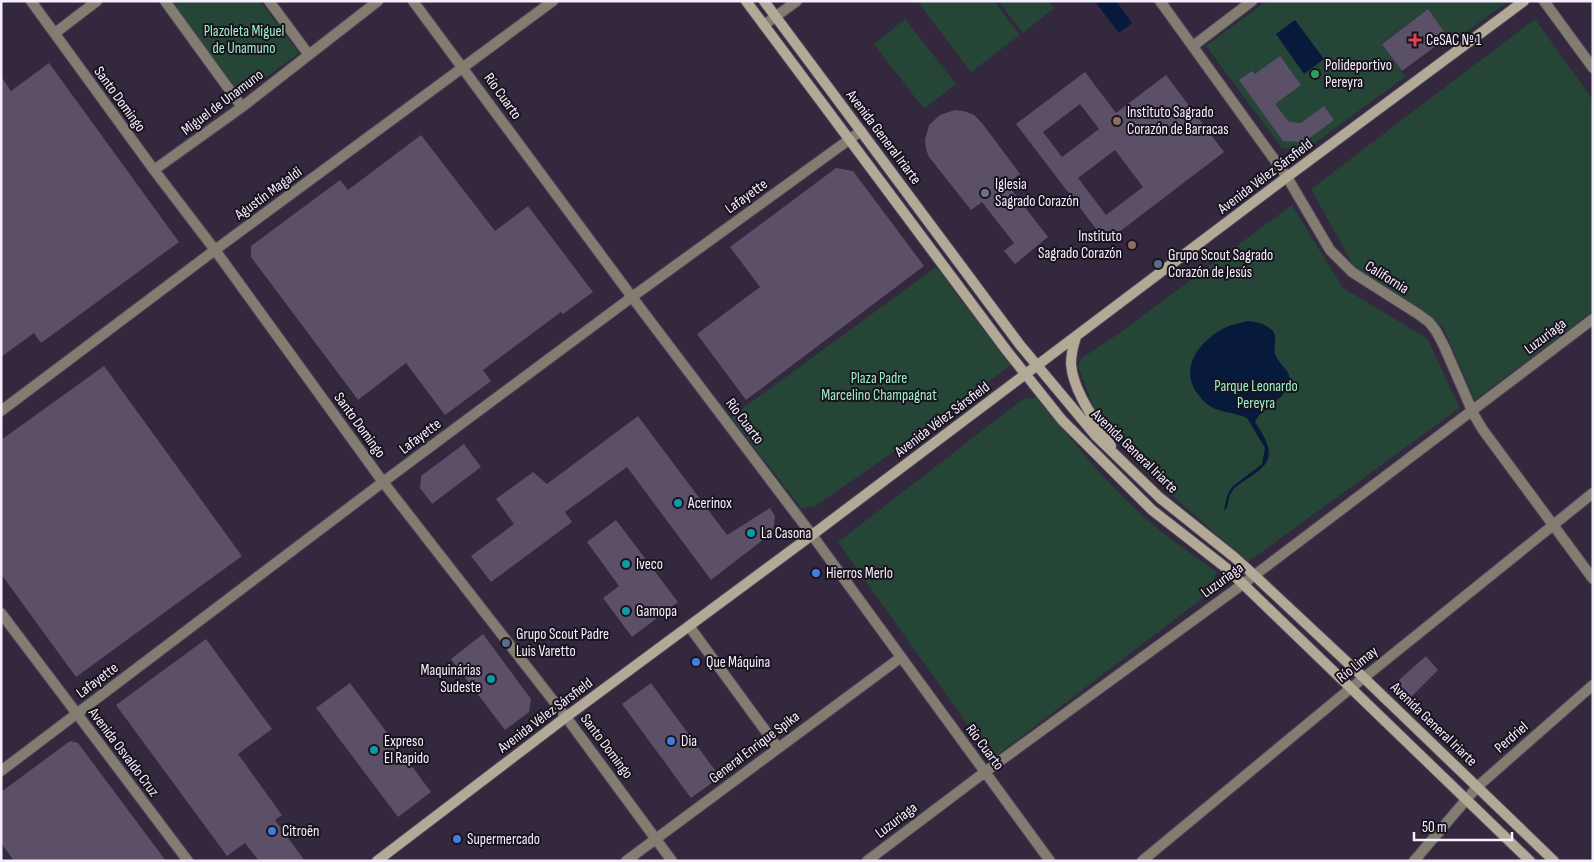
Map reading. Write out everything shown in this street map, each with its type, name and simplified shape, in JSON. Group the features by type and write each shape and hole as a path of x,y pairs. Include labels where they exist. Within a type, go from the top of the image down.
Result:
{"main road":[{"name":"Avenida General Iriarte","path":"746,1 1026,375 1062,420 1152,510 1225,567 1530,861"},
{"name":"Avenida General Iriarte","path":"764,1 1037,366 1096,436 1160,498 1254,575 1554,861"},
{"name":"Avenida Vélez Sársfield","path":"380,860 566,717 1524,1"},
{"path":"1076,337 1071,363 1076,384 1096,422 1130,471"}],"street":[{"name":"Santo Domingo","path":"31,1 383,482 566,717 657,838 672,861"},
{"path":"55,33 97,1"},
{"path":"165,1 242,107"},
{"path":"269,1 309,55"},
{"name":"Miguel de Unamuno","path":"154,170 242,107 378,1"},
{"name":"Río Cuarto","path":"413,1 632,297 812,535 1050,861"},
{"name":"Agustín Magaldi","path":"1,411 215,250 553,1"},
{"path":"764,25 797,1"},
{"name":"California","path":"1160,1 1287,177 1322,239 1336,257 1360,278 1429,322 1436,331 1472,410 1489,440 1593,579"},
{"path":"1193,46 1252,1"},
{"path":"1544,1 1593,68"},
{"name":"Lafayette","path":"1,770 383,482 632,297 861,131"},
{"name":"Luzuriaga","path":"867,861 985,772 1243,584 1593,319"},
{"name":"Río Limay","path":"1142,861 1351,688 1593,493"},
{"name":"Avenida Osvaldo Cruz","path":"1,613 188,861"},
{"path":"689,626 778,748"},
{"name":"General Enrique Spika","path":"626,861 900,658"},
{"name":"Perdriel","path":"1414,861 1477,787 1593,685"}],"green space":[{"name":"Plazoleta Miguel de Unamuno","path":"171,1 260,1 299,53 241,96"},
{"path":"917,1 994,1 1020,35 971,72"},
{"path":"998,1 1049,1 1054,8 1023,33"},
{"name":"Polideportivo Pereyra","path":"1266,1 1509,1 1452,42 1428,9 1382,43 1405,77 1307,149 1282,148 1206,46"},
{"path":"905,19 956,84 924,109 874,44"},
{"path":"1535,19 1593,100 1593,311 1475,400 1443,327 1358,274 1311,189"},
{"name":"Parque Leonardo Pereyra","path":"1292,205 1343,288 1427,338 1460,408 1248,562 1143,470 1107,429 1097,417 1078,366 1082,358 1118,334"},
{"name":"Plaza Padre Marcelino Champagnat","path":"936,267 1011,365 908,442 814,507 801,508 731,417"},
{"path":"1036,397 1090,462 1134,508 1166,535 1217,572 1208,594 992,759 838,542 1023,399"}],"water":[{"path":"1099,1 1116,1 1132,23 1119,33 1096,3"},
{"path":"1295,20 1324,59 1304,74 1276,34"},
{"path":"1248,321 1262,324 1273,331 1275,336 1275,354 1288,373 1289,382 1284,393 1255,422 1263,434 1268,447 1269,455 1267,461 1263,467 1233,490 1227,508 1224,510 1227,496 1232,487 1262,464 1265,448 1247,418 1216,409 1207,404 1198,394 1192,383 1190,373 1196,354 1211,336 1222,329"}],"building":[{"name":"CeSAC Nº 1","path":"1428,9 1448,37 1402,71 1382,44"},
{"path":"1280,56 1301,85 1275,104 1289,122 1301,123 1324,106 1334,120 1304,142 1283,141 1239,80 1252,71 1255,74"},
{"path":"49,63 179,242 41,343 34,333 1,357 1,76 11,91"},
{"path":"1085,72 1116,113 1166,75 1224,152 1106,242 1016,124","holes":["1080,104 1099,129 1062,157 1043,132","1115,150 1143,187 1106,215 1078,178"]},
{"name":"Iglesia Sagrado Corazón","path":"955,110 974,115 1020,174 1007,184 1048,237 1015,264 1004,251 1014,243 982,202 971,210 929,157 925,140 929,125 940,115"},
{"path":"421,135 495,231 528,206 593,292 563,314 561,312 483,370 491,381 445,415 406,363 358,400 251,257 251,246 340,180 348,190"},
{"path":"836,168 853,171 924,266 746,400 697,334 760,287 730,247"},
{"path":"104,366 242,556 76,677 1,574 1,440"},
{"path":"638,416 727,535 770,508 775,516 773,532 711,580 627,467 565,512 572,522 491,582 471,556 514,524 496,499 533,472 547,484"},
{"path":"464,444 481,467 432,504 420,488 421,476"},
{"name":"Iveco","path":"616,520 678,602 632,637 603,598 619,586 587,542"},
{"name":"Maquinárias Sudeste","path":"483,634 531,699 529,712 505,730 451,659"},
{"path":"206,639 272,729 238,754 282,815 275,820 305,861 259,861 245,843 227,856 116,705"},
{"path":"1426,656 1438,670 1410,698 1399,687 1399,680"},
{"name":"Expreso El Rapido","path":"350,683 431,792 398,817 316,708"},
{"name":"Dia","path":"651,683 720,777 691,798 622,704"},
{"path":"70,741 78,743 166,861 14,861 1,843 1,792"}],"place":[{"name":"CeSAC Nº 1","path":"1415,40"},
{"name":"Polideportivo Pereyra","path":"1315,74"},
{"name":"Instituto Sagrado Corazón de Barracas","path":"1117,121"},
{"name":"Iglesia Sagrado Corazón","path":"985,193"},
{"name":"Instituto Sagrado Corazón","path":"1132,245"},
{"name":"Grupo Scout Sagrado Corazón de Jesús","path":"1158,264"},
{"name":"Acerinox","path":"678,503"},
{"name":"La Casona","path":"751,533"},
{"name":"Iveco","path":"626,564"},
{"name":"Hierros Merlo","path":"816,573"},
{"name":"Gamopa","path":"626,611"},
{"name":"Grupo Scout Padre Luis Varetto","path":"506,643"},
{"name":"Que Máquina","path":"696,662"},
{"name":"Maquinárias Sudeste","path":"491,679"},
{"name":"Dia","path":"671,741"},
{"name":"Expreso El Rapido","path":"374,750"},
{"name":"Citroën","path":"272,831"},
{"name":"Supermercado","path":"457,839"}]}
